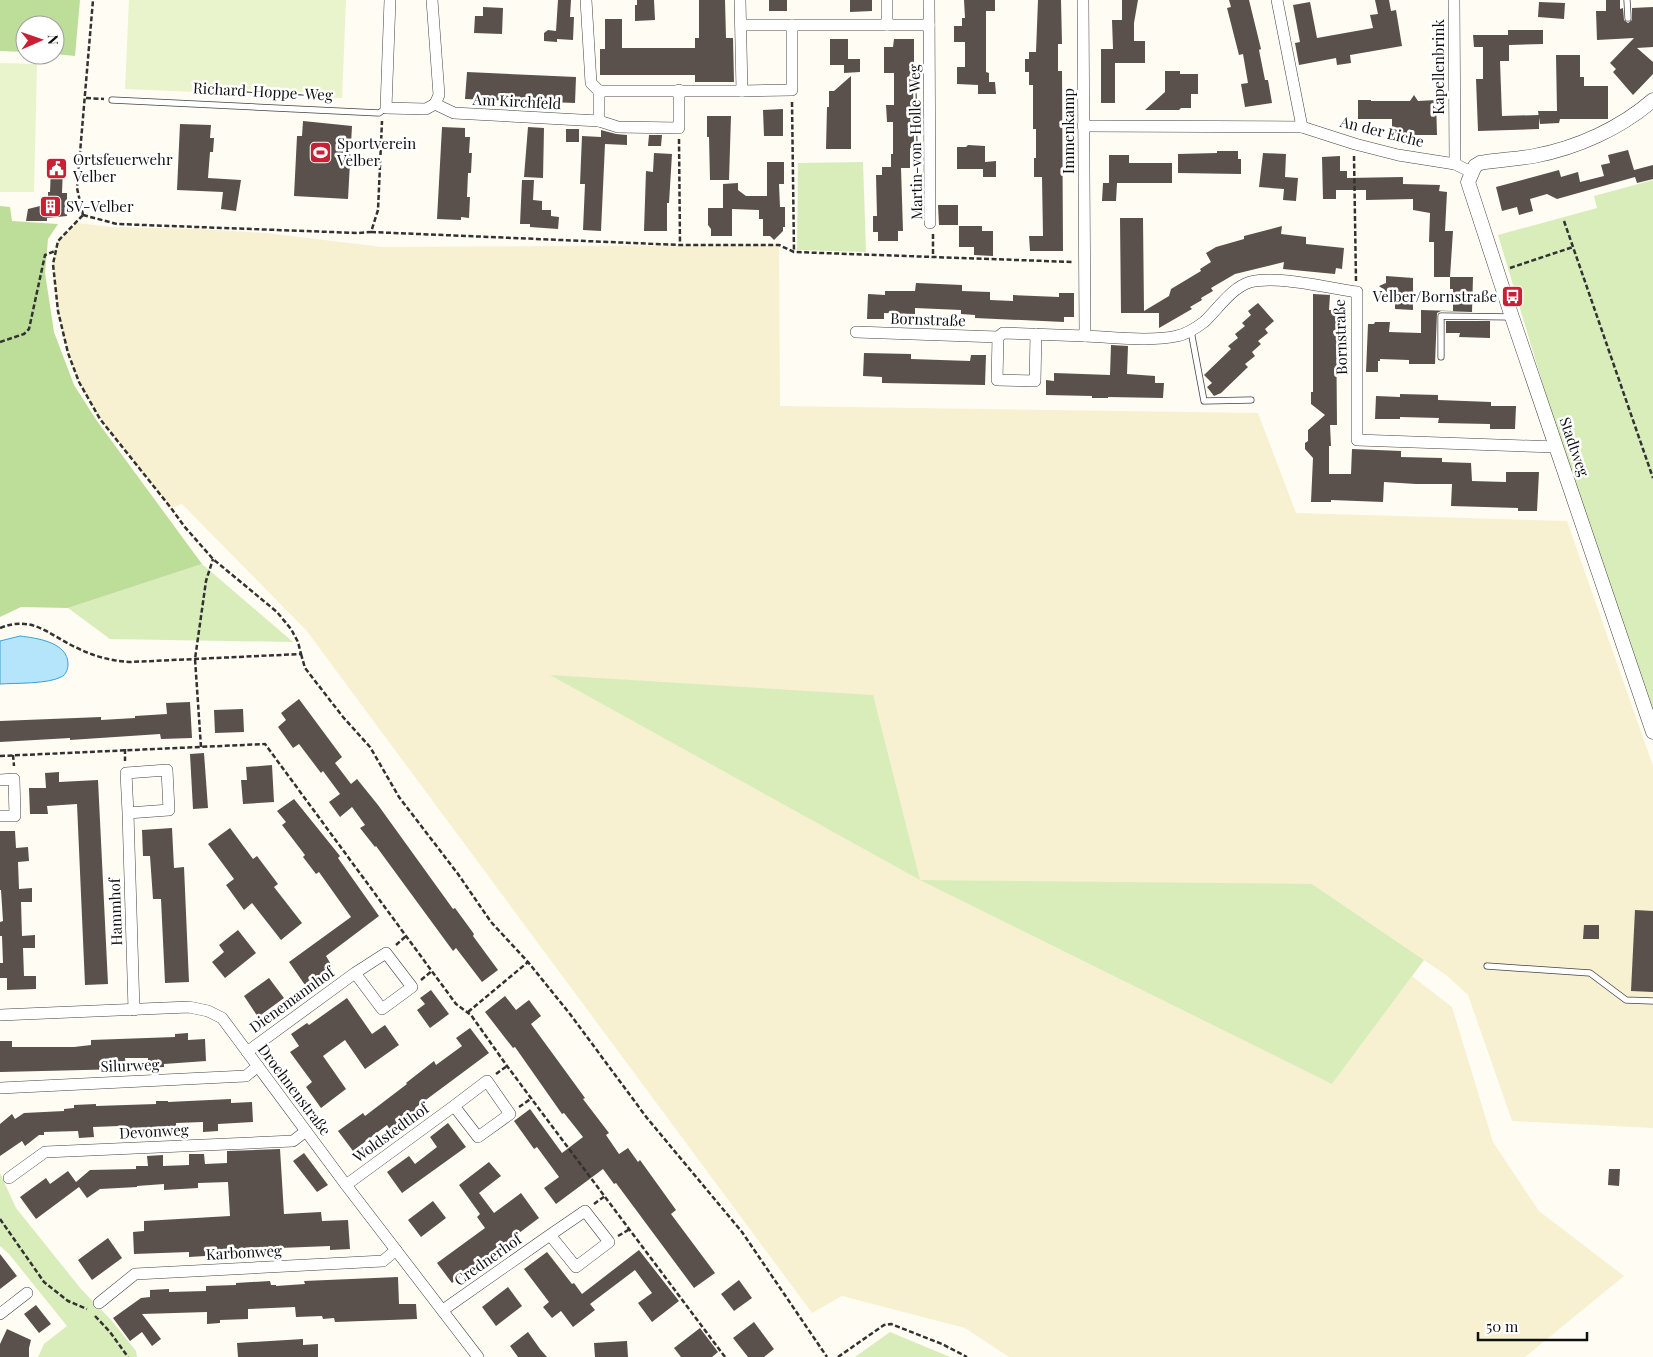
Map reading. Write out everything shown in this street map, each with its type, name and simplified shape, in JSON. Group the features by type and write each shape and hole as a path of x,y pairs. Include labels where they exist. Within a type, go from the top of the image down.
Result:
{"street":[{"path":"386,108 390,0"},
{"path":"432,0 439,96 435,104"},
{"path":"586,0 591,83 599,91 599,121"},
{"path":"740,0 742,91"},
{"path":"887,0 887,25"},
{"name":"Martin-von-Holle-Weg","path":"929,0 930,223"},
{"name":"Immenkamp","path":"1083,0 1084,262"},
{"path":"1277,0 1302,127"},
{"name":"Kapellenbrink","path":"1454,0 1455,164"},
{"path":"741,25 929,25"},
{"path":"599,91 792,90 792,25"},
{"path":"679,90 679,128"},
{"path":"1471,172 1480,163 1535,156 1584,141 1631,118 1653,100"},
{"name":"Richard-Hoppe-Weg","path":"386,108 426,109 435,104"},
{"name":"Am Kirchfeld","path":"435,104 454,113 599,121 618,126 679,128"},
{"name":"An der Eiche","path":"1084,126 1302,127 1354,144 1398,155 1455,164 1471,172"},
{"name":"Stadtweg","path":"1471,172 1468,182 1470,190 1653,732"},
{"path":"1084,262 1085,336"},
{"name":"Bornstraße","path":"856,332 998,337 1004,333 1155,338 1177,336 1191,331 1203,322 1232,293 1249,282 1268,280 1357,292 1357,440 1556,447"},
{"path":"998,337 997,380 1035,381 1036,334"},
{"name":"Hammhof","path":"128,813 169,810 167,770 126,773 134,1010"},
{"path":"0,780 14,779 15,816 0,816"},
{"name":"Dienemannhof","path":"247,1052 356,973 386,952 412,987 382,1009 356,973"},
{"name":"Droehnenstraße","path":"0,1015 189,1007 208,1010 222,1018 346,1185 478,1357"},
{"name":"Silurweg","path":"0,1088 246,1076 258,1066"},
{"name":"Woldstedthof","path":"346,1185 487,1081 510,1114 478,1137 454,1106"},
{"name":"Devonweg","path":"9,1178 45,1152 292,1141 306,1131"},
{"name":"Crednerhof","path":"443,1310 550,1235 585,1211 609,1242 576,1267 550,1235"},
{"name":"Karbonweg","path":"100,1303 135,1274 382,1261 396,1250"},
{"path":"0,1314 27,1293"}],"lane":[{"path":"1627,0 1628,18"},
{"name":"Richard-Hoppe-Weg","path":"112,100 379,113 386,108"},
{"path":"1441,357 1441,316 1512,317"},
{"path":"1191,331 1204,401 1251,400"},
{"path":"1486,966 1590,973 1626,1000 1653,1000"}],"path":[{"path":"83,215 77,188 93,0"},
{"path":"792,90 794,252"},
{"path":"86,98 112,100"},
{"path":"371,232 378,210 382,120 386,108"},
{"path":"679,128 680,245"},
{"path":"1354,144 1357,292"},
{"path":"83,215 117,224 680,245 779,245 794,252 1084,262"},
{"path":"83,215 58,241 54,264 58,312 68,353 79,382 100,420 184,526 213,559 277,612 291,629 298,642 305,668 343,717 370,747 399,797 458,874 491,922 528,962 570,1014 647,1118 742,1232 828,1357"},
{"path":"1564,221 1653,478"},
{"name":"Martin-von-Holle-Weg","path":"930,223 933,223 933,258"},
{"path":"1498,272 1573,247"},
{"path":"0,342 24,334 29,329 45,255 55,251"},
{"path":"201,748 195,659 206,581 213,559"},
{"path":"0,628 11,623 28,624 43,628 73,646 97,657 115,661 301,654"},
{"path":"468,1012 528,962"},
{"path":"0,1219 44,1282 68,1301 90,1311 110,1332 128,1357"},
{"path":"838,1357 884,1325 891,1324 942,1344 968,1357"}],"shaded area":[{"path":"77,223 112,227 266,233 383,247 779,245 780,406 1258,413 1296,513 1567,521 1653,766 1653,1128 1512,1121 1468,995 1446,975 1312,884 1332,1084 1412,976 1452,1007 1493,1142 1539,1211 1624,1276 1525,1357 1009,1357 965,1328 842,1296 812,1313 306,630 182,504 171,508 100,419 79,382 68,353 58,312 53,264 55,251 58,241"}],"green space":[{"path":"0,0 80,0 75,56 65,55 65,15 15,15 15,52 0,51"},
{"path":"129,0 346,0 342,98 125,89"},
{"path":"0,63 37,65 34,192 0,192"},
{"path":"863,162 866,252 797,250 798,163"},
{"path":"1653,180 1653,713 1567,465 1498,235 1597,208 1594,196"},
{"path":"0,206 10,207 12,221 58,224 48,239 45,273 54,332 74,385 97,421 202,564 68,608 21,607 0,617"},
{"path":"202,564 293,642 110,639 68,608"},
{"path":"550,675 873,695 920,880"},
{"path":"920,880 1312,884 1424,960 1332,1084"},
{"path":"0,1173 16,1208 81,1289 112,1321 136,1351 137,1357 38,1357 44,1344 67,1326 9,1254 0,1246"},
{"path":"890,1332 950,1357 855,1357"}],"water":[{"path":"20,636 50,642 63,651 67,657 68,664 64,675 48,681 0,684 0,641"}],"building":[{"path":"558,0 571,0 570,17 574,17 573,40 557,39 557,42 544,41 544,33 548,30 556,31"},
{"path":"637,0 654,0 655,20 635,21 635,5 637,5"},
{"path":"699,0 725,0 726,38 733,38 734,82 695,82 695,75 600,75 600,49 605,49 605,19 622,19 622,48 695,48 695,38 699,38"},
{"path":"769,0 787,0 787,11 769,11"},
{"path":"850,0 872,0 872,11 850,12"},
{"path":"964,0 995,0 995,11 986,11 986,72 989,73 989,82 995,82 996,94 978,94 978,85 957,84 957,67 965,67 965,42 954,42 954,26 962,26 962,18 965,18"},
{"path":"1038,0 1061,0 1062,44 1058,44 1058,71 1062,71 1063,251 1030,251 1029,236 1043,236 1042,177 1034,177 1036,129 1033,129 1033,85 1029,85 1029,72 1025,72 1025,59 1029,59 1029,52 1036,52"},
{"path":"1122,0 1138,0 1134,23 1134,41 1145,41 1145,63 1115,63 1115,103 1101,103 1101,49 1113,49 1112,20 1122,20"},
{"path":"1229,0 1249,0 1261,49 1259,50 1265,80 1268,80 1272,103 1245,107 1241,84 1248,83 1243,54 1239,55 1227,8 1231,7"},
{"path":"1375,0 1389,0 1391,11 1396,10 1402,46 1350,55 1351,63 1337,65 1336,58 1299,65 1295,43 1300,42 1293,5 1310,2 1317,38 1373,28 1370,15 1378,14"},
{"path":"1606,0 1620,0 1620,9 1623,8 1624,20 1628,23 1632,20 1632,8 1653,7 1653,47 1637,48 1653,62 1653,74 1633,95 1613,72 1616,69 1610,63 1634,38 1597,40 1596,11 1606,11"},
{"path":"1539,2 1565,3 1564,19 1538,17"},
{"path":"483,7 503,8 502,34 474,33 475,16 483,16"},
{"path":"1508,30 1543,30 1543,44 1509,45 1509,61 1500,61 1502,116 1539,115 1539,129 1478,131 1476,79 1483,79 1483,47 1474,47 1473,35 1508,35"},
{"path":"830,39 848,39 848,59 860,59 860,72 844,73 844,65 830,65"},
{"path":"894,39 914,39 914,85 916,85 915,148 910,148 910,168 901,168 903,231 898,231 898,241 878,241 878,232 873,232 873,216 877,216 876,175 882,175 882,167 891,167 891,154 893,154 893,122 887,122 886,105 894,105 894,73 884,73 884,47 893,47"},
{"path":"1556,55 1580,55 1580,77 1584,77 1584,86 1608,86 1608,119 1560,119 1559,123 1540,124 1538,111 1557,111"},
{"path":"1165,71 1180,71 1180,74 1198,74 1198,94 1191,94 1191,108 1145,110 1165,92"},
{"path":"467,72 576,77 575,103 465,99"},
{"path":"851,76 851,149 826,149 829,91 834,91"},
{"path":"1414,95 1418,101 1436,100 1437,135 1392,135 1392,119 1358,119 1358,100 1410,101"},
{"path":"783,109 783,136 764,136 763,110"},
{"path":"707,116 731,116 729,180 710,180"},
{"name":"Sportverein Velber","path":"303,121 352,126 348,199 294,196 297,136 302,136"},
{"path":"180,124 211,125 210,138 214,138 213,152 210,152 208,178 241,180 236,211 221,209 223,192 177,190"},
{"path":"442,127 465,128 465,137 470,137 469,153 472,153 471,173 468,173 467,197 470,197 469,218 461,217 461,220 437,219"},
{"path":"528,127 544,128 543,178 524,177"},
{"path":"566,129 579,129 579,142 566,142"},
{"path":"601,130 627,135 627,145 605,144 601,231 583,230 585,184 580,184 582,136 601,137"},
{"path":"649,135 662,135 661,146 648,146"},
{"path":"968,145 985,146 985,162 996,161 996,177 983,177 983,169 957,169 957,147 966,147"},
{"path":"1628,150 1634,170 1653,165 1653,179 1637,183 1635,177 1557,199 1547,194 1530,199 1533,211 1519,215 1517,207 1502,211 1496,187 1559,170 1561,177 1578,172 1580,182 1604,176 1601,165 1610,163 1608,155"},
{"path":"1217,151 1238,151 1238,159 1241,159 1241,174 1178,173 1178,154 1217,153"},
{"path":"654,153 672,154 669,203 667,203 667,231 644,231 646,171 653,172"},
{"path":"1263,153 1286,154 1285,177 1298,178 1296,201 1283,200 1284,189 1259,187"},
{"path":"1109,155 1129,155 1129,163 1172,163 1172,183 1117,183 1116,201 1102,201 1103,183 1109,183"},
{"path":"1340,156 1340,171 1347,171 1347,178 1403,177 1403,184 1440,185 1439,191 1447,192 1445,231 1453,231 1450,277 1434,277 1434,242 1429,242 1430,213 1413,210 1413,199 1366,200 1366,190 1336,190 1336,199 1323,199 1322,157"},
{"path":"767,162 784,162 784,184 779,184 780,207 785,207 785,227 783,227 783,231 774,240 770,236 763,236 763,219 759,219 759,210 732,209 732,236 711,236 711,229 708,225 708,208 723,208 723,184 738,183 738,190 746,196 767,196"},
{"name":"SV-Velber","path":"51,166 63,167 62,193 67,193 67,216 47,218 47,221 26,221 28,209 48,204"},
{"path":"522,180 534,180 533,200 542,201 542,210 551,210 551,216 559,217 558,229 530,227 530,224 520,224"},
{"path":"938,205 958,205 958,225 939,225"},
{"path":"1120,218 1143,218 1144,311 1169,296 1171,289 1201,271 1200,269 1211,262 1206,253 1216,247 1244,239 1244,236 1282,226 1281,234 1306,237 1306,244 1344,248 1342,269 1336,268 1335,274 1283,269 1284,262 1235,274 1211,288 1213,291 1190,307 1192,309 1159,328 1159,313 1121,313"},
{"path":"959,226 982,226 982,231 993,231 993,256 974,255 974,247 959,247"},
{"path":"1386,276 1413,278 1413,310 1395,309 1395,298 1385,298 1386,291 1379,286 1386,283"},
{"path":"1450,277 1473,277 1472,312 1441,311 1437,313 1435,364 1409,364 1409,360 1380,359 1378,361 1378,372 1366,372 1368,324 1390,322 1389,332 1421,333 1421,310 1453,311 1453,289 1450,289"},
{"path":"916,283 962,285 962,291 990,292 990,300 1013,301 1013,295 1059,297 1059,293 1074,293 1074,317 1064,317 1064,322 975,318 975,315 961,314 961,310 915,308 915,314 884,313 884,319 867,319 868,294 885,295 885,291 915,291"},
{"path":"1313,294 1330,295 1329,310 1336,310 1337,425 1330,425 1329,474 1351,474 1352,449 1401,451 1401,457 1442,458 1442,462 1471,463 1472,481 1506,482 1506,472 1539,472 1537,511 1518,511 1518,508 1451,506 1452,484 1384,482 1383,502 1331,500 1331,502 1311,502 1313,458 1305,449 1305,443 1308,441 1308,430 1325,415 1311,404 1311,392 1313,392"},
{"path":"1258,303 1274,321 1265,329 1268,333 1258,341 1261,344 1252,352 1255,356 1245,364 1248,367 1221,393 1214,396 1207,387 1212,383 1204,375 1231,349 1228,346 1238,338 1235,334 1245,326 1242,323 1251,315 1248,311"},
{"path":"1446,321 1490,321 1490,338 1459,337 1460,333 1446,333"},
{"path":"1111,345 1128,346 1127,374 1155,376 1155,383 1164,383 1163,398 1092,398 1092,396 1046,395 1046,380 1054,381 1054,373 1110,375"},
{"path":"864,353 911,354 911,359 970,361 971,355 986,355 985,385 882,383 882,377 863,376"},
{"path":"1400,394 1438,395 1438,400 1491,402 1491,406 1516,406 1515,429 1490,429 1490,424 1438,423 1439,418 1400,417 1400,419 1375,419 1376,396 1400,397"},
{"path":"299,699 342,757 335,763 351,784 357,779 378,805 453,909 455,908 474,934 473,936 498,970 482,982 456,948 453,951 376,846 360,828 365,825 352,807 340,817 329,802 340,794 299,744 293,748 278,727 286,720 281,713"},
{"path":"190,702 192,738 161,739 160,734 0,742 0,721 101,717 101,720 135,718 135,716 167,714 166,703"},
{"path":"243,709 244,732 215,733 214,710"},
{"path":"204,753 208,808 193,809 190,754"},
{"path":"272,765 274,802 243,804 241,780 247,780 246,767"},
{"path":"59,772 59,782 98,780 108,984 85,985 77,804 47,806 48,814 30,814 29,788 46,788 45,773"},
{"path":"294,799 340,856 338,858 379,916 326,956 332,966 305,985 289,962 351,917 319,872 316,874 303,857 305,855 282,825 286,822 277,811"},
{"path":"172,828 174,868 184,867 189,982 165,983 161,899 153,899 150,856 143,856 142,830"},
{"path":"230,828 253,859 257,856 278,884 274,887 302,923 281,940 252,903 244,910 226,885 234,879 208,844"},
{"path":"0,831 15,831 16,848 28,847 29,861 18,862 19,889 32,888 32,902 21,902 22,936 35,935 35,948 23,948 24,976 36,976 36,989 7,990 7,978 0,978 0,963 3,963 0,922 3,921 0,890"},
{"path":"1635,910 1653,911 1653,992 1631,991"},
{"path":"1584,925 1599,925 1599,939 1583,939"},
{"path":"238,930 256,953 225,978 212,962 224,952 219,945"},
{"path":"269,978 284,998 258,1017 244,996"},
{"path":"431,990 449,1014 430,1028 417,1010 425,1004 420,998"},
{"path":"505,996 516,1010 529,1000 541,1016 531,1024 609,1133 606,1135 619,1154 628,1148 638,1162 640,1160 676,1210 671,1214 715,1273 694,1288 616,1183 614,1184 603,1169 556,1204 544,1188 559,1177 537,1147 534,1149 514,1121 530,1109 562,1153 583,1137 564,1113 562,1114 515,1047 513,1048 485,1012"},
{"path":"347,998 372,1034 385,1025 399,1045 365,1069 345,1040 323,1056 346,1089 321,1108 306,1087 312,1082 290,1052 299,1046 291,1034 307,1023 309,1025"},
{"path":"470,1028 489,1053 415,1108 417,1110 390,1130 387,1125 353,1151 338,1131 363,1113 365,1116 434,1061 436,1065 462,1046 456,1038"},
{"path":"188,1033 188,1040 205,1039 206,1061 164,1064 164,1067 148,1068 148,1058 125,1058 126,1069 0,1072 0,1041 12,1041 12,1047 74,1047 91,1045 91,1040 175,1037 175,1034"},
{"path":"231,1099 231,1103 252,1102 253,1122 218,1124 218,1131 203,1132 203,1122 176,1123 176,1133 161,1134 161,1132 120,1133 119,1126 93,1127 94,1137 79,1138 78,1131 44,1132 44,1135 39,1135 25,1146 22,1141 0,1156 0,1124 12,1114 15,1119 24,1113 64,1111 64,1109 74,1108 74,1105 156,1104 156,1101"},
{"path":"448,1123 466,1147 402,1193 387,1172 409,1156 415,1164 437,1147 430,1137"},
{"path":"280,1149 284,1214 321,1212 322,1221 348,1220 350,1249 330,1250 330,1246 206,1251 205,1256 189,1257 189,1252 134,1254 133,1232 144,1231 144,1221 230,1216 228,1182 198,1183 198,1188 164,1190 164,1184 100,1189 87,1198 79,1187 36,1219 20,1197 46,1178 50,1184 68,1171 76,1182 90,1170 136,1169 136,1166 148,1166 147,1156 163,1155 163,1166 189,1165 189,1154 204,1154 205,1164 227,1163 227,1151"},
{"path":"304,1153 328,1185 317,1192 293,1161"},
{"path":"489,1162 501,1176 479,1193 494,1213 521,1193 539,1218 452,1283 437,1263 485,1228 477,1217 480,1214 459,1185"},
{"path":"1609,1169 1620,1169 1619,1186 1608,1185"},
{"path":"433,1201 446,1218 421,1237 408,1220"},
{"path":"108,1238 122,1258 92,1280 78,1260"},
{"path":"639,1250 679,1301 652,1322 638,1303 652,1293 635,1270 590,1304 595,1310 573,1327 561,1311 552,1318 543,1307 549,1302 524,1269 547,1252 582,1294"},
{"path":"0,1254 17,1276 0,1289"},
{"path":"398,1277 399,1304 416,1304 417,1319 335,1322 334,1318 323,1319 322,1316 296,1317 295,1307 248,1309 248,1319 220,1320 220,1323 207,1324 207,1312 142,1314 161,1339 152,1346 142,1332 130,1341 113,1318 141,1298 150,1297 150,1290 169,1289 169,1292 206,1291 206,1286 236,1285 236,1283 270,1281 271,1285 276,1286 305,1284 304,1281"},
{"path":"739,1280 752,1298 734,1311 721,1294"},
{"path":"508,1287 522,1306 496,1326 482,1307"},
{"path":"36,1305 51,1324 39,1333 24,1314"},
{"path":"754,1322 774,1349 764,1357 748,1357 733,1338"},
{"path":"700,1328 718,1352 712,1357 681,1357 674,1348"},
{"path":"7,1329 31,1340 29,1357 0,1357 0,1344"},
{"path":"528,1332 547,1357 518,1357 510,1346"},
{"path":"303,1339 303,1345 318,1344 318,1357 238,1357 237,1343"},
{"path":"627,1341 628,1357 595,1357 594,1343"}],"place":[{"name":"Sportverein Velber","path":"321,153"},
{"name":"Ortsfeuerwehr Velber","path":"57,169"},
{"name":"SV-Velber","path":"50,207"},
{"name":"Velber/Bornstraße","path":"1513,297"}]}
